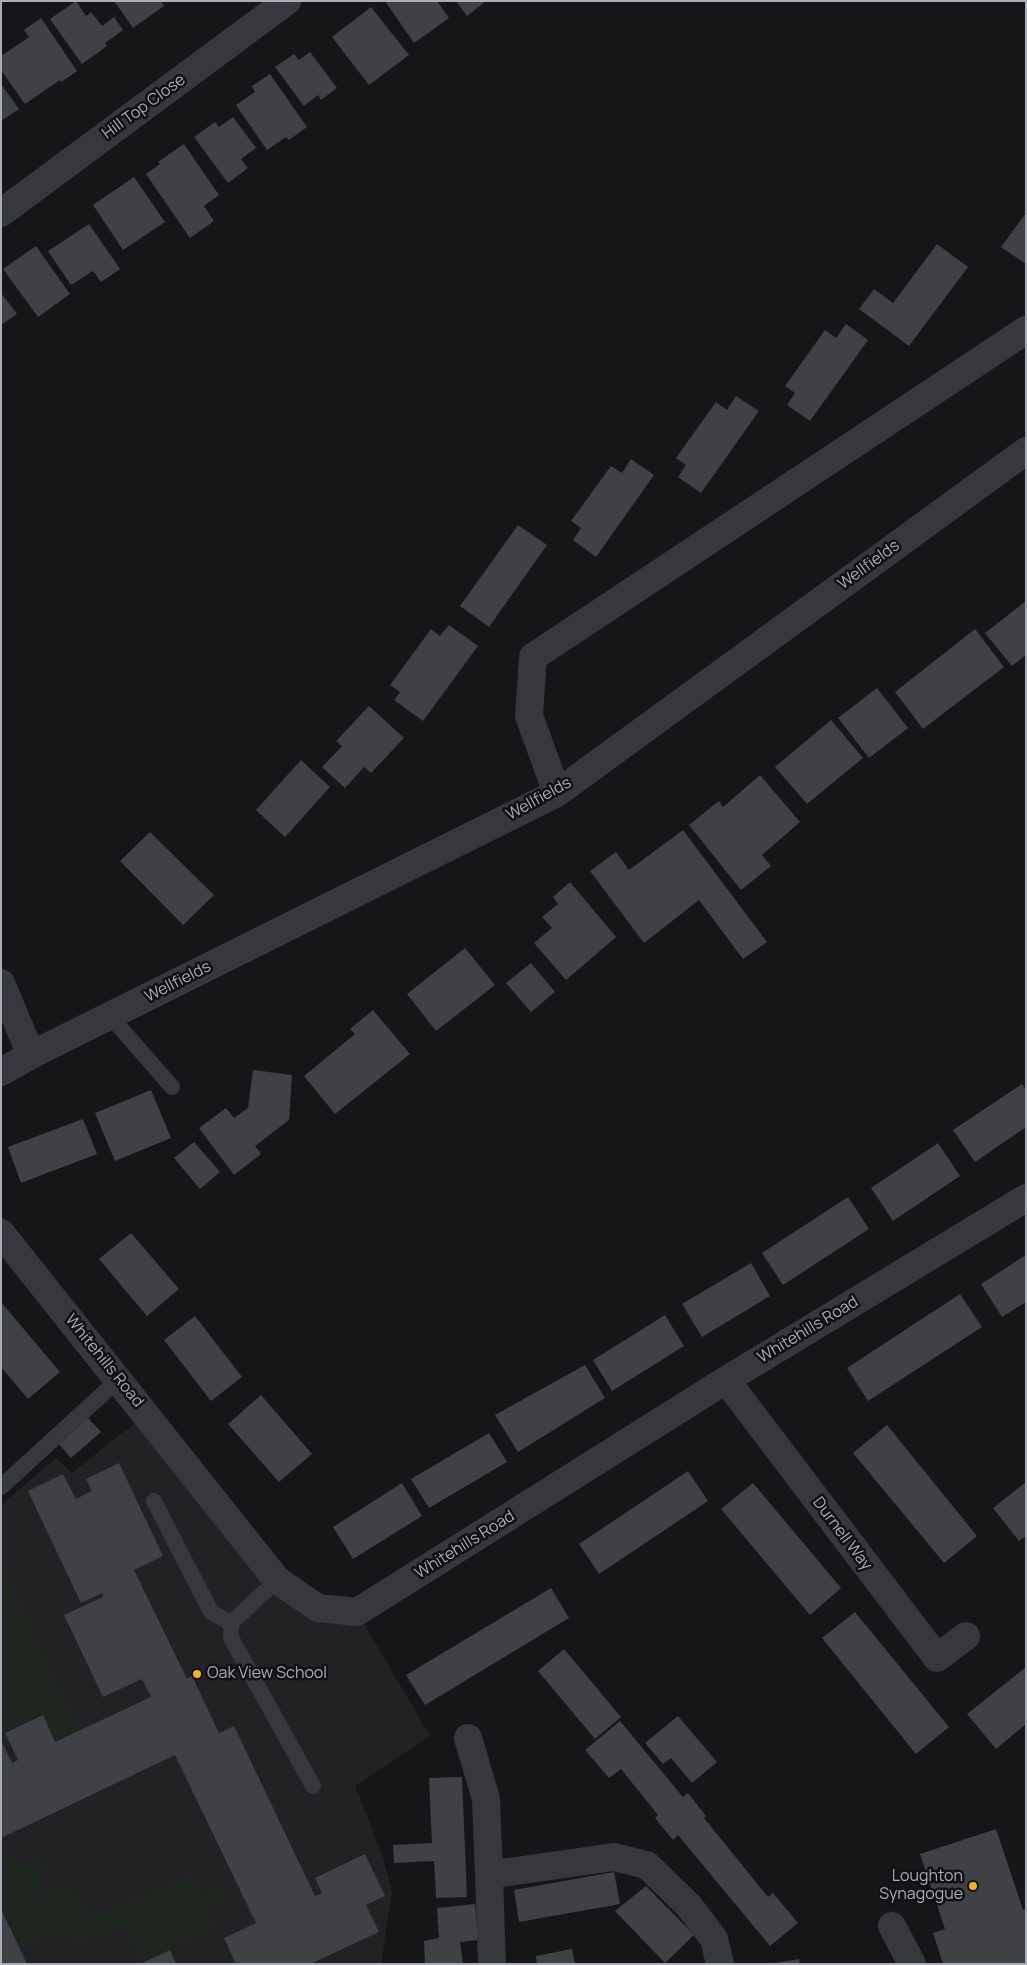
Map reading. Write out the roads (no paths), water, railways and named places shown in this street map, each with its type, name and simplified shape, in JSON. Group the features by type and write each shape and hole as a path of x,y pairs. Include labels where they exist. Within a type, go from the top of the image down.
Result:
{"street":[{"name":"Hill Top Close","path":"1,212 287,1"},
{"path":"556,793 529,716 533,657 1026,330"},
{"name":"Wellfields","path":"1,1072 31,1055 556,793 1026,451"},
{"path":"1,983 31,1055"},
{"name":"Whitehills Road","path":"1,1233 277,1580 318,1608 357,1612 726,1380 1026,1198"},
{"name":"Durnell Way","path":"726,1380 936,1658 966,1636"},
{"path":"468,1738 486,1799 492,1964"},
{"path":"488,1874 614,1857 647,1865 689,1906 714,1939 720,1964"},
{"path":"892,1926 912,1964"}],"lane":[{"path":"110,1016 172,1087"},
{"path":"1,1487 118,1380"},
{"path":"154,1501 211,1612 230,1623"},
{"path":"277,1580 230,1623 230,1638 313,1786"}],"place":[{"name":"Oak View School","path":"197,1674"},
{"name":"Loughton Synagogue","path":"973,1886"}]}
